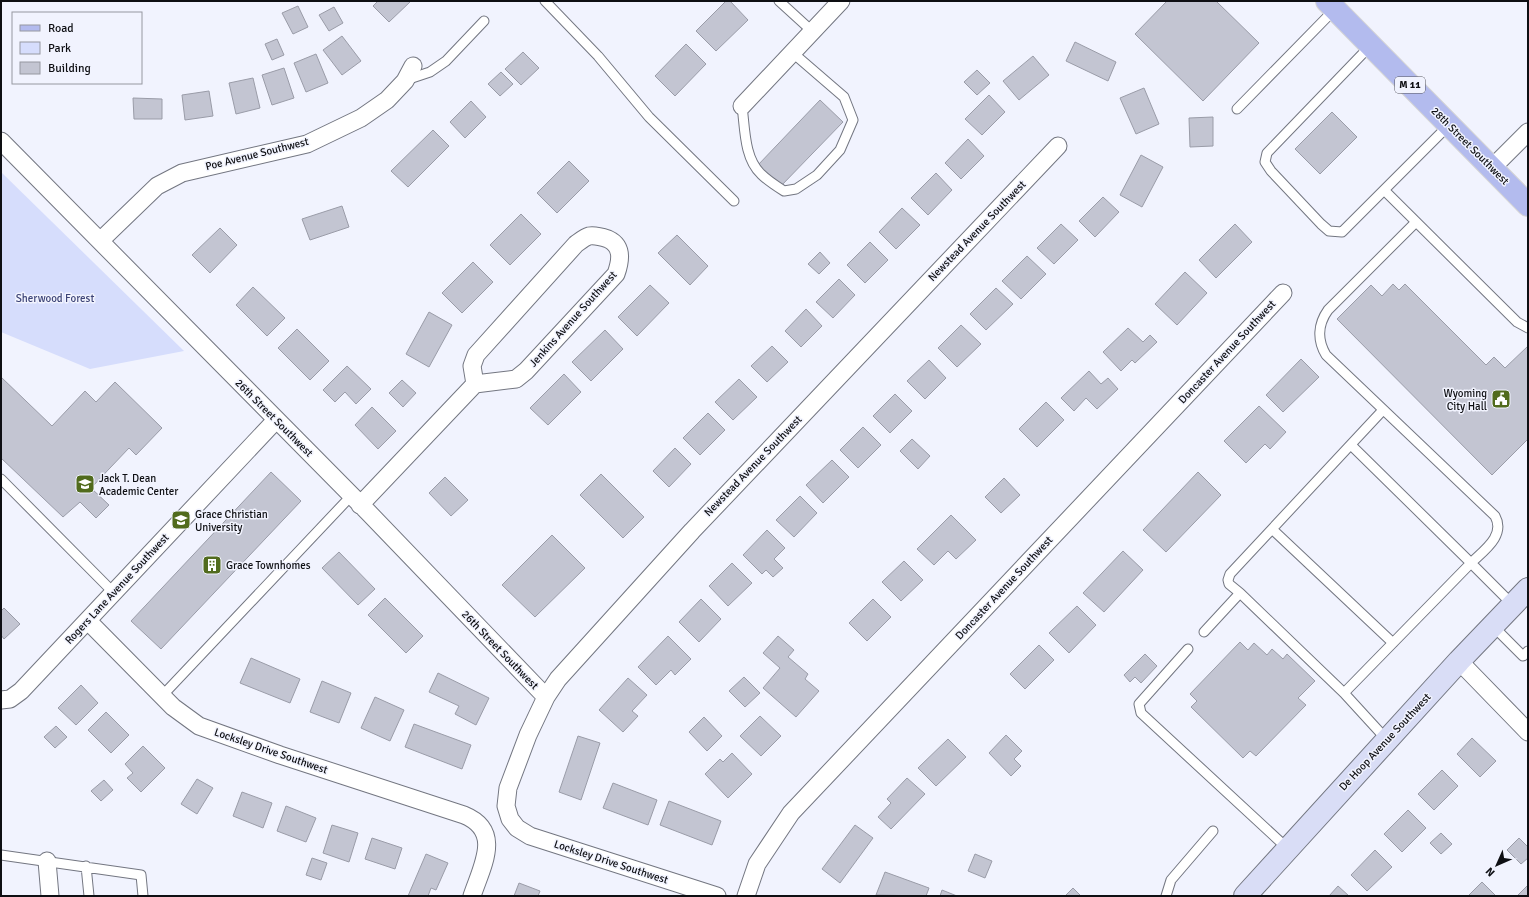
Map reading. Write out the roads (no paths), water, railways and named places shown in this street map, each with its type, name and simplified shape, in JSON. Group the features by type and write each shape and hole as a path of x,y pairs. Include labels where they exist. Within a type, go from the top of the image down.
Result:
{"main road":[{"name":"28th Street Southwest","path":"1331,5 1528,205"}],"street":[{"path":"742,106 841,1"},
{"name":"Poe Avenue Southwest","path":"100,241 149,193 182,173 307,144 361,118 387,100 409,73"},
{"path":"1492,168 1528,132"},
{"name":"26th Street Southwest","path":"1,140 355,500 546,697"},
{"name":"Newstead Avenue Southwest","path":"510,819 506,806 508,788 520,755 546,697 558,679 578,655 692,531 1058,146"},
{"name":"Jenkins Avenue Southwest","path":"588,236 602,237 614,242 620,253 620,263 616,274 526,371 516,379 475,384 472,366 476,355 576,244 588,236"},
{"name":"Doncaster Avenue Southwest","path":"746,896 757,864 791,813 1283,293"},
{"path":"355,500 475,384"},
{"name":"Rogers Lane Avenue Southwest","path":"2,700 14,697 21,691 276,420"},
{"name":"De Hoop Avenue Southwest","path":"1245,896 1459,662 1521,597"},
{"name":"Locksley Drive Southwest","path":"88,621 162,696 186,717 213,732 464,815 476,821 484,830 487,850 472,896"},
{"path":"1459,662 1528,732"},
{"name":"Locksley Drive Southwest","path":"510,819 517,828 530,836 717,896"},
{"path":"47,861 50,896"}],"lane":[{"path":"544,1 598,56 649,117 734,201"},
{"path":"779,1 813,32"},
{"path":"1237,109 1331,5"},
{"path":"409,73 430,72 446,61 484,21"},
{"path":"1371,45 1267,152 1265,162 1329,231 1342,232 1449,125"},
{"path":"742,106 746,142 751,158 760,173 784,191 796,189 817,175 840,150 853,120 844,97 793,53"},
{"path":"1384,190 1518,322 1528,328"},
{"path":"1344,693 1471,563 1497,535 1499,528 1495,516 1326,355 1321,346 1320,326 1322,318 1328,310 1416,222"},
{"path":"1383,410 1230,574 1228,580 1230,584 1344,693 1387,740"},
{"path":"1351,445 1471,563 1521,597"},
{"path":"1,479 113,592"},
{"path":"162,696 355,500"},
{"path":"1272,529 1393,643"},
{"path":"1204,632 1240,593"},
{"path":"1493,626 1523,656 1528,651"},
{"path":"1188,650 1139,704 1141,713 1288,848"},
{"path":"1166,896 1170,880 1213,831"},
{"path":"1,855 141,875 143,896"},
{"path":"86,866 89,896"}],"place":[{"name":"Wyoming City Hall","path":"1501,399"},
{"name":"Jack T. Dean Academic Center","path":"85,484"},
{"name":"Grace Christian University","path":"181,520"},
{"name":"Grace Townhomes","path":"212,565"}],"park label":[{"name":"Sherwood Forest","path":"55,298"}]}
